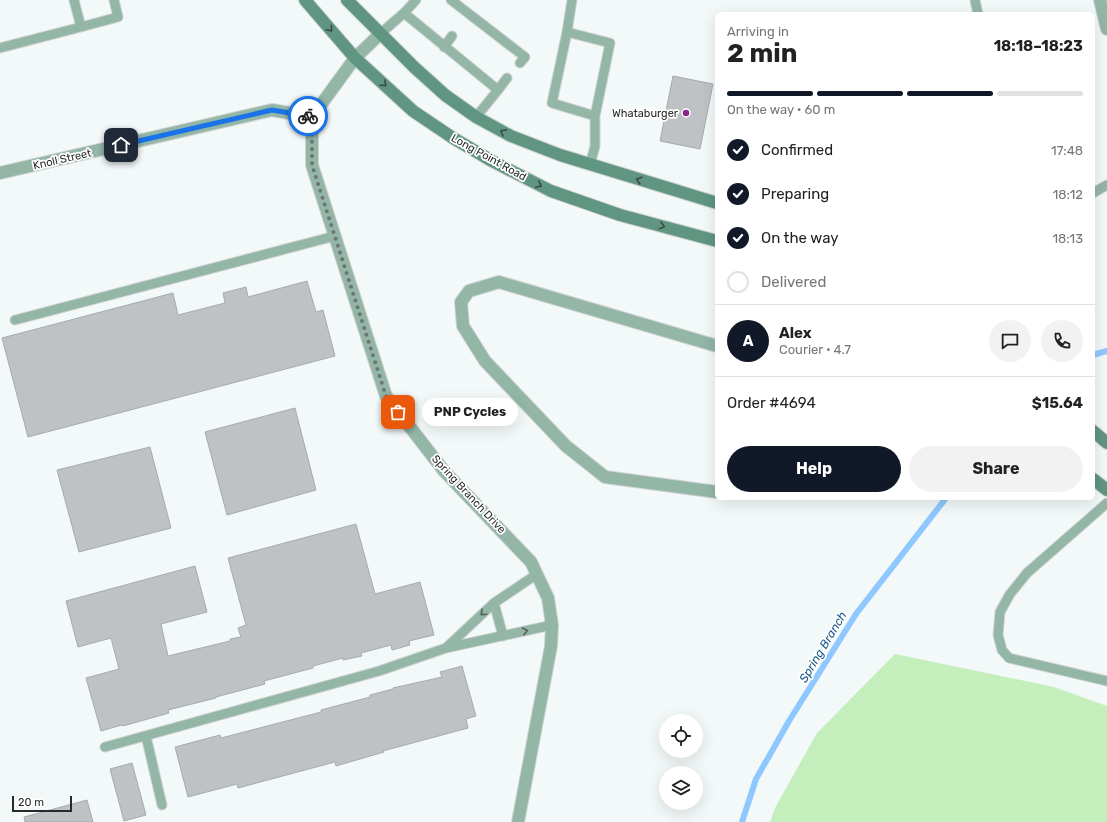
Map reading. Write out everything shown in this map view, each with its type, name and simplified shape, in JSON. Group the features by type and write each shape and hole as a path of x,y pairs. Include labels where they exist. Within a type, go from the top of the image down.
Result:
{"main road":[{"name":"Long Point Road","path":"305,0 354,58 413,111 492,162 551,191 613,213 715,240"},
{"path":"347,0 414,67 445,95 476,117 511,136 560,155 715,202"},
{"path":"1095,433 1107,443"},
{"path":"1095,481 1107,490"}],"street":[{"path":"1100,0 1107,29"},
{"path":"312,117 354,58 380,34"},
{"name":"Knoll Street","path":"0,173 272,110 312,117"},
{"name":"Spring Branch Drive","path":"312,117 312,165 386,396 444,471 531,562 548,598 552,625 551,646 531,746 518,822"},
{"path":"715,345 498,282 469,291 461,302 464,326 485,361 566,446 605,477 715,492"}],"lane":[{"path":"74,0 81,27"},
{"path":"0,48 118,17 114,0"},
{"path":"380,34 404,13 416,0"},
{"path":"451,0 467,17 525,57 520,63"},
{"path":"572,0 552,103 595,116"},
{"path":"975,0 978,12"},
{"path":"404,13 498,90"},
{"path":"567,32 610,43 595,116 595,146 590,165"},
{"path":"444,46 452,36"},
{"path":"476,117 507,78"},
{"path":"1095,192 1107,184"},
{"path":"15,320 334,236"},
{"path":"1107,502 1027,572 1010,594 1000,612 998,635 1002,650 1009,658 1107,682"},
{"path":"446,648 494,603 537,574"},
{"path":"494,603 503,636"},
{"path":"105,747 379,671 446,648 552,625"},
{"path":"146,736 162,805"}],"green space":[{"path":"895,654 1054,687 1107,706 1107,822 770,822 775,808 817,733"}],"building":[{"name":"Whataburger","path":"673,76 713,84 700,149 660,141"},
{"path":"307,281 316,312 323,310 335,356 28,437 2,338 173,293 178,315 225,303 223,293 246,287 248,297"},
{"path":"295,408 316,490 227,515 205,432"},
{"path":"150,447 171,528 79,552 57,470"},
{"path":"356,524 375,594 420,582 434,635 409,641 410,645 392,650 391,645 361,653 362,656 343,660 343,658 313,666 313,668 264,681 265,684 168,710 169,713 101,731 86,678 119,669 111,638 78,647 66,601 195,566 207,612 161,624 168,656 230,641 230,639 241,637 238,628 246,625 228,558"},
{"path":"462,666 476,716 466,719 468,728 383,751 384,752 336,766 335,762 238,788 237,784 188,797 175,747 220,735 221,738 321,712 321,710 370,697 370,695 393,688 442,677 440,672"},
{"path":"132,763 146,815 124,821 110,769"},
{"path":"87,800 93,822 25,822 24,817"}],"waterway":[{"name":"Spring Branch","path":"1095,354 1107,351"},
{"name":"Spring Branch","path":"742,822 756,779 789,721 856,614 944,500"}],"way so far":[{"path":"308,116 312,117 312,165 386,396 398,412"}],"place":[{"name":"Whataburger","path":"686,113"},
{"name":"PNP Cycles","path":"398,412"}],"route":[{"path":"121,145 272,110 308,116"}]}
